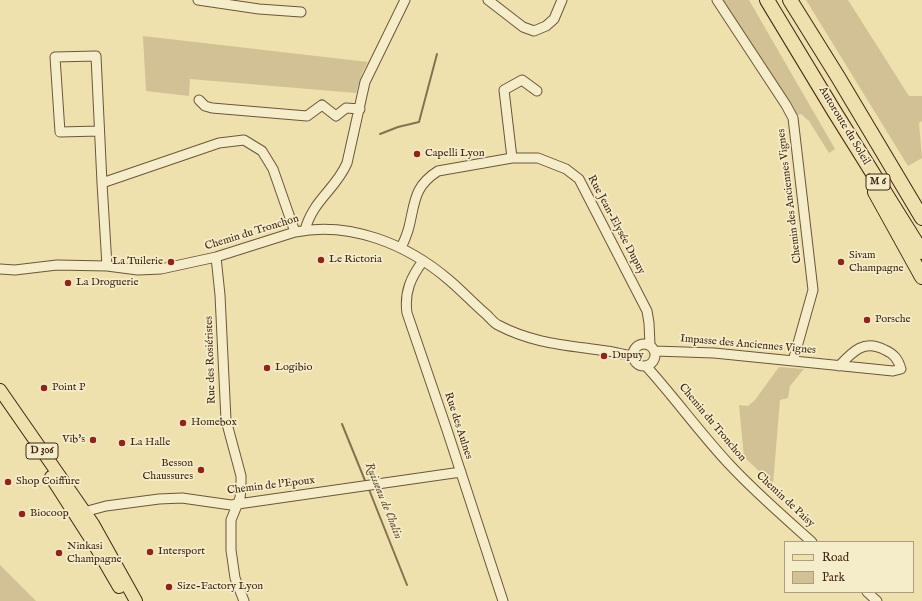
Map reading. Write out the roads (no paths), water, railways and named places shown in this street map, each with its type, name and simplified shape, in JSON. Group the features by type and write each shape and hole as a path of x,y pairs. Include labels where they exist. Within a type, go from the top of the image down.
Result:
{"highway":[{"name":"Autoroute du Soleil","path":"767,0 922,252"},
{"name":"Autoroute du Soleil","path":"790,0 838,76 922,218"},
{"path":"838,76 860,105 922,199"},
{"path":"834,111 868,181 922,277"}],"main road":[{"name":"D 306","path":"0,390 85,512 136,601"},
{"name":"D 306","path":"0,404 55,483 85,512 94,544 127,601"}],"street":[{"path":"198,0 259,9 301,12"},
{"path":"305,230 314,208 344,169 349,157 365,82 405,0"},
{"path":"488,0 523,26 534,31 546,26 554,19 562,0"},
{"name":"Chemin des Anciennes Vignes","path":"717,0 786,104 793,118 813,290 793,361"},
{"path":"99,130 60,132 56,57 96,56 107,266"},
{"path":"512,158 504,90 522,80 537,91"},
{"path":"199,100 204,106 212,108 307,116 322,105 336,116 346,108 360,108"},
{"path":"102,184 219,143 244,140 262,151 273,169 295,232"},
{"name":"Rue Jean-Elysée Dupuy","path":"401,248 407,234 416,198 423,183 438,171 512,158 538,158 566,168 579,179 647,310 649,323 649,346"},
{"name":"Chemin du Tronchon","path":"0,269 15,270 57,265 107,266 138,270 161,269 216,257 305,230 325,229 350,232 372,237 401,248 423,261 448,279 471,302 497,324 529,338 562,346 634,353"},
{"name":"Rue des Rosiéristes","path":"216,257 220,301 226,420 240,476 241,489 238,504 231,520 231,550 235,578 244,601"},
{"name":"Rue des Aulnes","path":"423,261 410,281 407,290 407,313 503,601"},
{"path":"639,345 649,346 655,357 649,364 641,365 637,363 634,353 639,345"},
{"name":"Impasse des Anciennes Vignes","path":"649,346 839,366 893,371 901,368 899,361 891,353 877,346 865,345 851,352 839,366"},
{"name":"Chemin du Tronchon","path":"649,364 714,447 741,476"},
{"name":"Chemin de l'Epoux","path":"85,512 159,499 182,498 226,505 238,504 461,472"},
{"name":"Chemin de Paisy","path":"741,476 811,541"},
{"path":"869,593 877,601"}],"waterway":[{"name":"Ruisseau de Chalin","path":"380,134 398,127 419,122 437,54"},
{"name":"Ruisseau de Chalin","path":"342,424 366,483"},
{"name":"Ruisseau de Chalin","path":"368,487 407,585"}],"place":[{"name":"Capelli Lyon","path":"417,154"},
{"name":"Le Rictoria","path":"321,260"},
{"name":"La Tuilerie","path":"171,262"},
{"name":"Sivam Champagne","path":"841,262"},
{"name":"La Droguerie","path":"68,283"},
{"name":"Porsche","path":"867,320"},
{"name":"Dupuy","path":"604,356"},
{"name":"Logibio","path":"267,368"},
{"name":"Point P","path":"44,388"},
{"name":"Homebox","path":"183,423"},
{"name":"Vib's","path":"93,440"},
{"name":"La Halle","path":"122,443"},
{"name":"Besson Chaussures","path":"201,470"},
{"name":"Shop Coiffure","path":"8,482"},
{"name":"Biocoop","path":"22,514"},
{"name":"Intersport","path":"150,552"},
{"name":"Ninkasi Champagne","path":"59,553"},
{"name":"Size-Factory Lyon","path":"169,587"}]}
